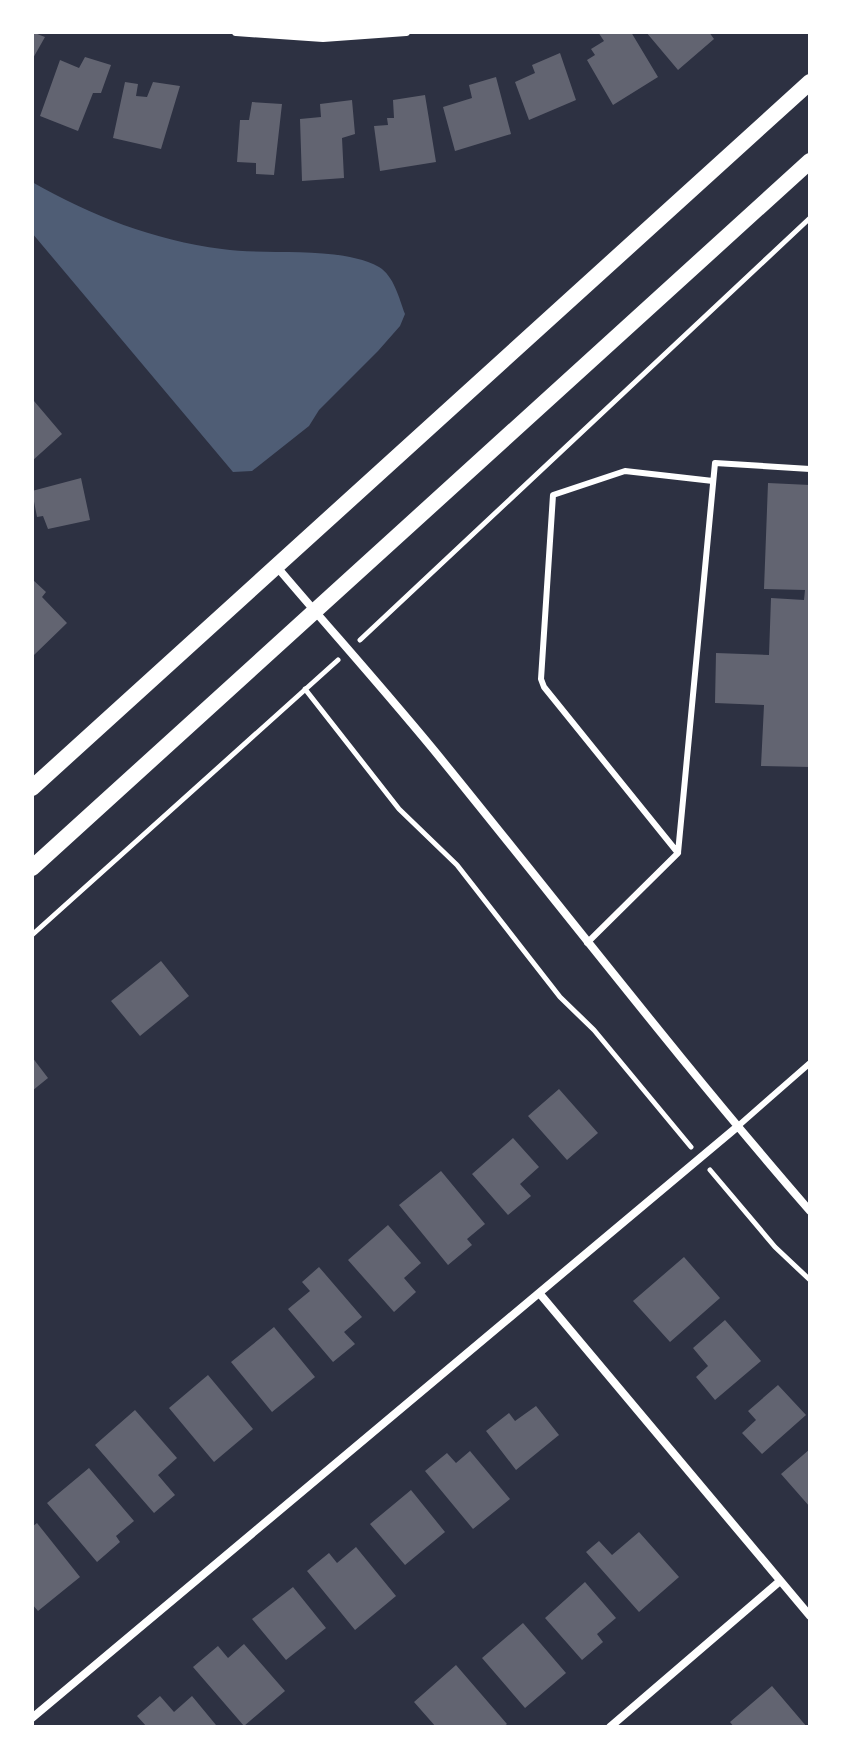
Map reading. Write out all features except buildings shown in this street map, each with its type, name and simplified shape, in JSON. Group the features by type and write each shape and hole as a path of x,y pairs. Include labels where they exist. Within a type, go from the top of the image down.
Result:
{"main road":[{"path":"32,788 810,82"},
{"path":"32,868 810,161"}],"street":[{"path":"236,32 323,38 406,32"},
{"path":"276,566 444,763 737,1127 810,1211"},
{"path":"32,1718 737,1127"},
{"path":"540,1294 810,1616"},
{"path":"610,1727 780,1581"}],"lane":[{"path":"587,943 678,853 715,463 810,469"},
{"path":"678,853 544,687 541,679 553,495 625,471 713,481"},
{"path":"737,1127 810,1063"}],"path":[{"path":"32,935 348,651 810,218"},
{"path":"305,689 399,809 457,865 560,997 594,1030 775,1247 810,1280"}],"water":[{"path":"32,182 100,216 172,240 240,251 324,253 363,260 379,267 389,276 405,314 400,326 319,410 309,426 252,471 233,472 32,233"}]}
